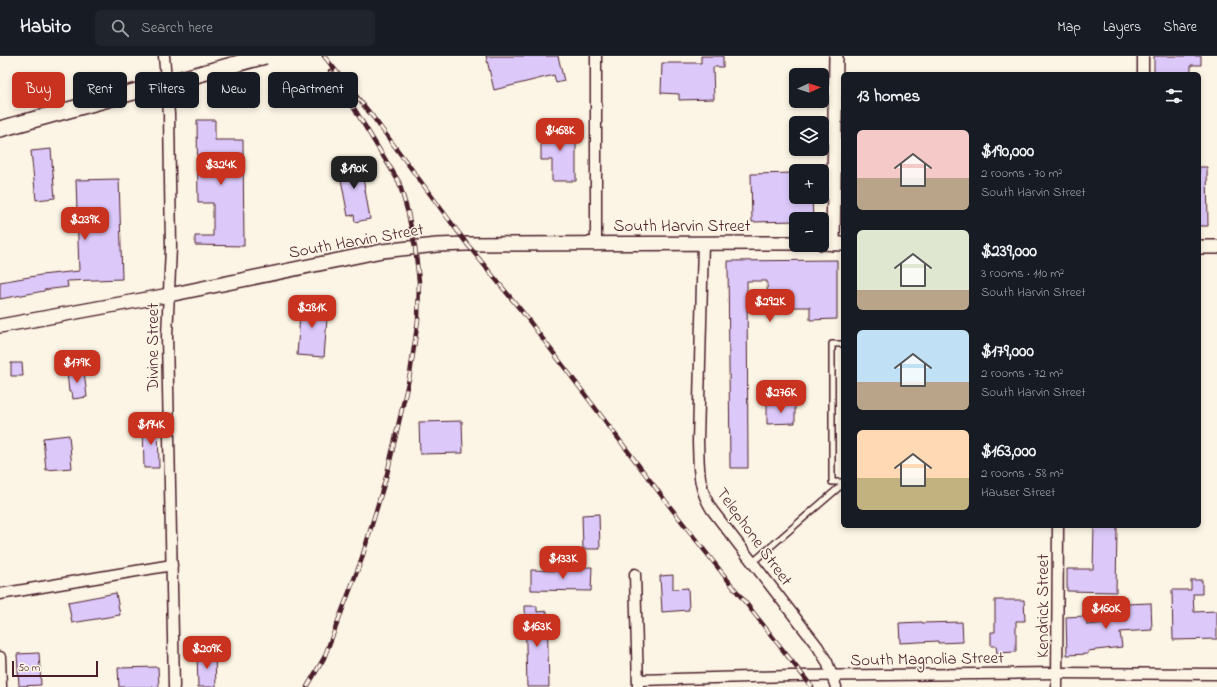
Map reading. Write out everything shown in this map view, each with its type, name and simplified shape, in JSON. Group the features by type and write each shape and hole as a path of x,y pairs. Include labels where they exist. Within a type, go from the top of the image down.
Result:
{"main road":[{"path":"0,129 265,56"}],"street":[{"name":"Divine Street","path":"164,56 169,114 171,247 167,336 174,687"},
{"path":"596,56 596,243"},
{"path":"835,246 836,56"},
{"path":"1143,56 1143,72"},
{"name":"Telephone Street","path":"703,243 698,441 699,470 702,492 712,510 818,646 827,662 836,687"},
{"name":"South Harvin Street","path":"0,326 169,295 382,251 437,245 789,243"},
{"path":"1201,247 1217,247"},
{"name":"Kendrick Street","path":"1057,687 1058,528"},
{"path":"0,594 172,565"},
{"path":"635,574 638,683"},
{"path":"0,657 1,687"},
{"name":"South Magnolia Street","path":"638,683 832,676 1057,673 1217,674"}],"lane":[{"path":"841,344 832,344 832,482 841,483"},
{"path":"753,562 841,485"}],"building":[{"path":"486,56 558,56 564,81 556,83 554,75 494,90"},
{"path":"701,56 723,56 723,67 713,67 714,99 679,100 679,94 661,93 662,63 701,63"},
{"path":"1154,56 1201,56 1201,65 1191,65 1191,72 1154,72"},
{"path":"197,120 215,120 215,140 243,140 244,246 195,245 195,236 213,236 213,203 198,203"},
{"path":"576,127 576,181 552,181 552,160 541,160 541,128"},
{"path":"51,149 55,198 36,200 31,151"},
{"path":"360,160 370,219 355,222 354,215 348,216 338,164"},
{"path":"1201,167 1207,167 1208,226 1201,226"},
{"path":"789,173 789,204 812,204 813,212 789,212 789,221 752,222 751,174"},
{"path":"119,179 122,279 67,281 68,287 44,290 0,299 0,282 41,275 79,271 76,180"},
{"path":"837,260 837,319 810,320 810,307 768,307 767,281 747,281 748,468 730,468 728,261"},
{"path":"309,300 322,301 321,306 328,306 324,357 297,355 301,302 308,303"},
{"path":"11,363 22,363 23,376 11,376"},
{"path":"84,371 87,397 73,399 72,392 69,392 67,372"},
{"path":"795,403 795,423 767,424 767,404"},
{"path":"462,421 463,453 420,454 419,422"},
{"path":"143,425 158,425 159,468 144,468"},
{"path":"69,435 72,468 46,470 43,438"},
{"path":"599,514 600,549 583,549 582,515"},
{"path":"1094,528 1117,528 1116,592 1067,591 1067,569 1093,569"},
{"path":"562,567 592,567 591,591 531,590 531,570 561,571"},
{"path":"673,575 673,589 688,588 689,610 662,612 660,576"},
{"path":"1191,580 1202,580 1202,594 1193,594 1194,612 1217,611 1217,639 1173,640 1172,590 1191,590"},
{"path":"116,593 120,615 72,623 68,602"},
{"path":"995,600 1024,600 1025,621 1016,621 1016,652 997,653 996,646 991,646 991,632 995,632"},
{"path":"1151,603 1152,630 1120,632 1122,647 1088,651 1088,654 1067,655 1066,617 1086,616 1087,625 1127,621 1126,604"},
{"path":"525,606 537,606 537,612 547,611 549,687 527,687"},
{"path":"962,622 963,642 938,643 938,641 900,643 899,623"},
{"path":"39,653 41,685 19,686 17,654"},
{"path":"215,653 216,687 198,687 197,654"},
{"path":"158,667 159,687 119,687 118,668"}],"railway":[{"path":"324,56 373,117 467,244 524,314 671,508 812,687"},
{"path":"307,687 324,658 361,561 387,474 410,374 418,320 419,281 415,247 408,213 399,182 330,71"}]}
